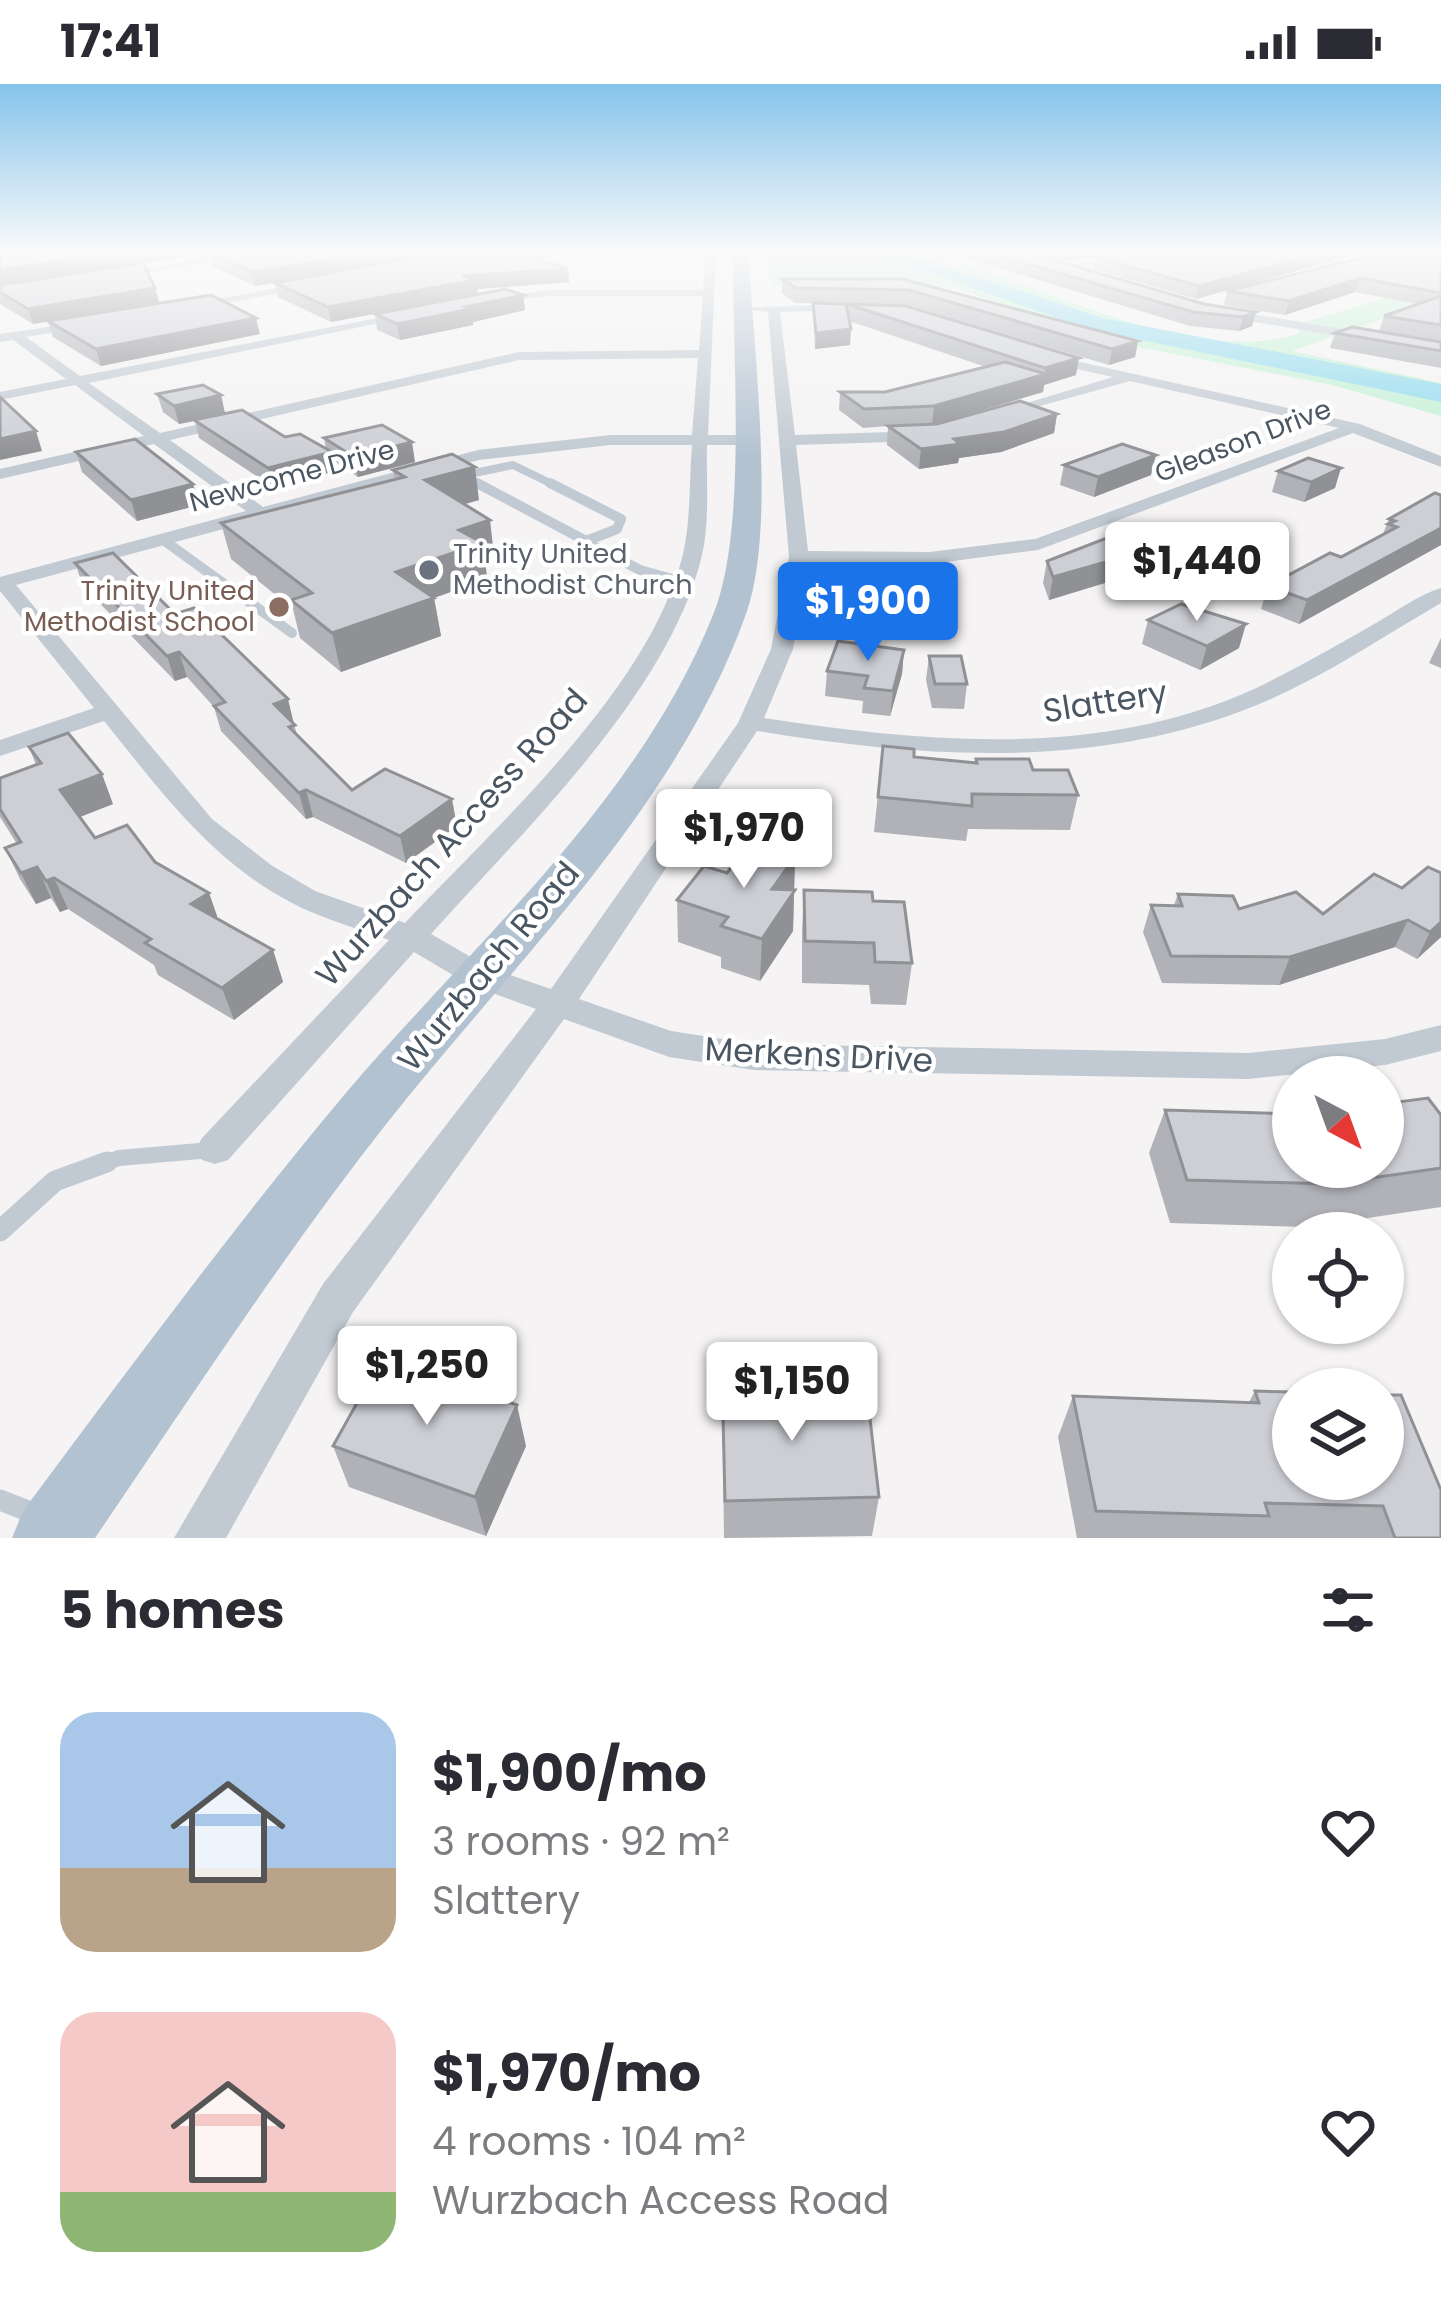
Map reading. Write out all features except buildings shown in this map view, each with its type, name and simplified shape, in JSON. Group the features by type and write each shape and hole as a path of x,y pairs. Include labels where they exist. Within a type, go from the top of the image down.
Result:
{"main road":[{"name":"Wurzbach Road","path":"37,1520 365,1110 602,833 684,709 730,614 746,555 746,440 757,322"}],"street":[{"path":"8,337 94,322"},
{"path":"0,396 378,322"},
{"name":"Wurzbach Access Road","path":"215,1150 607,718 646,658 693,553 708,322"},
{"path":"199,1538 338,1298 556,1004 731,758 750,723 782,649 800,557 790,440 761,322"},
{"path":"1294,322 1440,350"},
{"path":"8,337 267,518"},
{"path":"0,474 519,356 706,354"},
{"path":"1030,354 1354,427 1441,462"},
{"path":"989,419 1126,378"},
{"name":"Gleason Drive","path":"800,557 930,558 1038,544 1094,528 1354,427"},
{"path":"790,440 886,440 950,430"},
{"name":"Newcome Drive","path":"2,583 162,539 267,518 392,476 543,445 746,440"},
{"name":"Merkens Drive","path":"2,583 202,825 261,872 305,898 412,938 479,976 669,1044 754,1057 1247,1066 1363,1056 1441,1038"},
{"name":"Slattery","path":"750,723 934,747 1047,745 1149,731 1234,706 1441,594"},
{"path":"0,748 109,711"}],"lane":[{"path":"448,479 513,465 621,519 617,529 586,542"},
{"path":"392,476 413,488"},
{"path":"462,476 640,570 683,582"},
{"path":"162,539 210,575 225,578 292,633"},
{"path":"0,1231 55,1181 119,1158 215,1150"}],"green space":[{"path":"1059,322 1130,322 1208,340 1254,341 1298,334 1305,322 1374,322 1292,351 1441,383 1441,416 1332,385 1138,347"}],"waterway":[{"path":"1091,322 1441,393"}],"place":[{"name":"Trinity United Methodist Church","path":"429,570"},
{"name":"Trinity United Methodist School","path":"279,607"}]}
